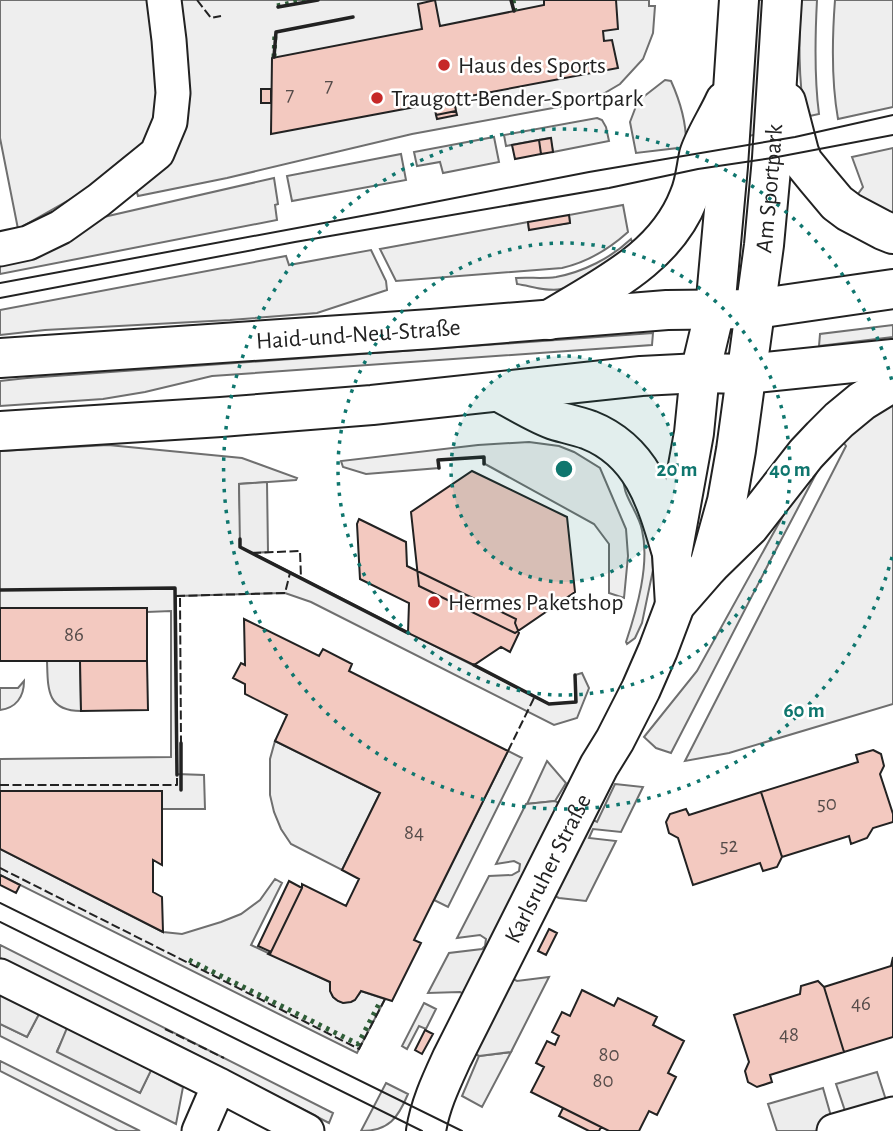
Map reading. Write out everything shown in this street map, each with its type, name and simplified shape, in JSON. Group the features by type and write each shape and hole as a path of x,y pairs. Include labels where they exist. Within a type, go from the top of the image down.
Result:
{"street":[{"path":"0,249 28,243 61,227 99,201 157,153 170,122 173,93 164,0"},
{"name":"Am Sportpark","path":"715,310 728,166 738,0"},
{"name":"Am Sportpark","path":"747,374 764,245 782,0"},
{"path":"779,53 790,121 803,162 837,203 893,234"},
{"path":"549,320 611,283 663,242 689,198 700,153 732,87"},
{"name":"Haid-und-Neu-Straße","path":"0,358 667,310 755,309 893,289"},
{"name":"Karlsruher Straße","path":"675,606 672,554 694,433 700,373 715,310"},
{"path":"0,431 372,405 640,376 747,374 893,359"},
{"name":"Karlsruher Straße","path":"426,1131 435,1096 452,1058 593,778 641,689 675,606 709,566 727,501 747,374"},
{"path":"709,566 749,527 806,454 839,420 862,401 893,382"},
{"path":"499,392 556,421 591,431 623,452 634,463 652,491 672,554"},
{"path":"0,976 307,1131"},
{"path":"199,1131 219,1085"},
{"path":"834,1131 893,1114"}],"shaded area":[{"name":"Traugott-Bender-Sportpark","path":"0,0 649,0 649,6 655,6 653,33 643,59 620,84 591,101 412,134 138,196 126,156 83,192 18,229 0,138"},
{"path":"758,0 770,0 762,133 749,136"},
{"path":"801,0 817,0 815,57 819,114 805,117 801,88"},
{"path":"835,0 893,0 893,107 838,119 833,60"},
{"path":"665,80 671,81 680,105 686,147 636,153 630,122 638,101"},
{"path":"597,118 602,120 606,127 609,141 553,152 550,138 506,146 504,135"},
{"path":"494,137 499,162 443,173 440,162 417,166 414,152"},
{"path":"893,148 893,221 855,198 863,187 852,157"},
{"path":"401,154 406,180 292,201 287,176"},
{"path":"274,178 278,204 275,205 277,220 0,274 0,261 95,219"},
{"path":"623,205 628,232 597,254 562,268 396,281 380,249 528,222 529,229 570,223 569,215"},
{"path":"631,239 635,249 581,283 556,290 517,284 516,278 556,277 586,268 606,258"},
{"path":"371,250 386,281 387,290 317,313 0,335 0,310 286,256 289,265"},
{"path":"893,325 893,337 819,346 820,334"},
{"path":"653,333 652,345 212,376 103,399 0,406 0,381"},
{"path":"893,398 893,704 729,753 685,761 846,446 839,436"},
{"path":"529,442 559,446 600,468 626,529 628,556 624,598 609,593 609,544 594,524 485,464 483,457 438,460 439,468 366,474 343,467 341,461 478,445"},
{"path":"108,445 242,458 297,478 239,484 241,547 549,704 575,702 575,675 582,673 589,688 577,718 554,725 311,602 285,593 176,596 177,774 204,775 205,809 162,809 162,791 0,791 0,759 171,757 171,611 147,612 147,608 0,608 0,451"},
{"path":"822,457 818,470 671,753 656,748 644,737 697,671 800,485"},
{"path":"624,474 632,483 652,552 653,570 642,623 635,638 627,644 641,586 644,543 640,523 627,495"},
{"path":"267,482 268,552 252,553 240,547 239,484"},
{"path":"47,661 80,661 81,711 61,707 55,702 49,689"},
{"path":"24,681 18,701 0,710 0,688 18,688"},
{"path":"275,741 380,793 342,870 291,844 281,829 270,795 270,759"},
{"path":"508,751 522,758 448,907 434,900"},
{"path":"547,761 566,783 555,801 527,804"},
{"path":"615,784 643,787 621,832 593,829 589,838 616,841 586,901 559,898 538,888 496,970 517,981 549,977 511,1052 479,1056 459,1045 480,1002 460,992 428,993 449,953 482,949 485,946 486,939 480,935 457,938 489,876 512,875 519,871 520,864 514,861 496,864 526,804 555,801 597,822"},
{"path":"0,849 163,932 182,934 241,914 260,900 275,879 282,883 251,945 330,982 332,995 336,1000 351,1001 361,991 385,999 357,1053 0,875"},
{"path":"0,945 333,1113 329,1123 0,958"},
{"path":"0,976 158,1056 140,1093 57,1052 67,1028 39,1014 27,1037 0,1024"},
{"path":"424,1003 436,1009 426,1029 419,1026 407,1049 402,1046"},
{"path":"39,1014 68,1028 57,1051 140,1093 151,1070 183,1087 176,1124 0,1036 0,1024 27,1037"},
{"path":"511,1052 482,1107 462,1096 479,1056"},
{"path":"0,1061 140,1131 118,1131 0,1071"},
{"path":"877,1072 886,1100 893,1098 893,1114 834,1131 777,1131 768,1104 823,1088 831,1116 845,1111 836,1084"},
{"path":"386,1083 408,1094 404,1102 386,1126 361,1131"}],"building":[{"name":"Haus des Sports","path":"435,0 440,26 544,5 544,0 616,0 618,29 603,31 604,41 612,40 618,68 454,99 456,111 436,115 434,103 271,134 272,58 422,29 418,4"},
{"path":"261,89 271,89 271,103 261,103"},
{"path":"456,111 457,115 437,119 436,115"},
{"path":"551,138 553,152 541,154 539,140"},
{"path":"539,140 541,154 515,159 512,145"},
{"path":"569,215 570,223 529,230 528,222"},
{"path":"472,471 567,517 575,592 515,633 419,586 411,512"},
{"path":"359,519 406,542 407,566 516,619 519,633 510,652 501,647 474,665 408,633 409,603 360,579"},
{"path":"0,608 147,608 147,661 0,661"},
{"path":"244,619 319,656 323,649 352,664 349,671 508,751 414,940 421,943 392,1001 361,991 355,1000 343,1003 333,997 330,982 268,954 302,884 346,906 359,879 342,870 380,793 275,741 287,715 245,694 245,684 233,678 241,663 245,665"},
{"path":"80,661 147,661 148,710 81,711"},
{"path":"873,750 881,754 884,766 880,774 893,822 873,828 867,838 851,844 849,836 782,857 761,792 858,762 856,755"},
{"path":"0,791 162,791 162,865 153,860 153,892 162,897 163,932 0,849"},
{"path":"761,792 782,857 777,867 763,871 760,863 693,885 678,838 669,833 666,822 670,814 686,809 689,815"},
{"path":"0,875 20,885 16,893 0,885"},
{"path":"289,881 302,888 271,952 258,946"},
{"path":"549,929 557,933 546,955 538,951"},
{"path":"893,957 893,1037 844,1052 824,987 891,966"},
{"path":"818,981 824,987 844,1052 770,1075 772,1082 757,1087 748,1082 745,1071 749,1062 734,1015 800,994 801,986"},
{"path":"582,990 614,1006 618,998 657,1017 653,1025 684,1041 668,1073 676,1077 657,1115 649,1111 639,1131 609,1131 531,1092 544,1067 536,1063 547,1041 555,1045 559,1036 552,1032 562,1012 570,1016"},
{"path":"425,1030 433,1034 422,1054 415,1050"},
{"path":"563,1108 601,1127 599,1131 589,1131 559,1116"}],"tram line":[{"path":"0,283 589,172 795,137 893,115"},
{"path":"0,298 295,242 609,188 698,169 893,135"},
{"path":"0,903 462,1131"},
{"path":"0,922 422,1131"}],"hedge":[{"path":"277,6 306,0"},
{"path":"513,0 515,11"},
{"path":"274,57 275,32"},
{"path":"189,960 358,1044 379,1004"}],"fence":[{"path":"197,0 211,18 221,16"},
{"path":"252,553 300,551 301,578"},
{"path":"176,596 285,593 290,573"},
{"path":"180,598 181,743"},
{"path":"508,751 535,696"},
{"path":"0,785 177,785 177,775"},
{"path":"0,868 359,1049 385,999"},
{"path":"165,1029 224,1058"}],"wall":[{"path":"278,7 318,0"},
{"path":"511,0 514,11"},
{"path":"274,57 276,32 353,17"},
{"path":"439,468 438,460 484,457 484,464"},
{"path":"240,539 240,547 408,633"},
{"path":"0,590 175,588 177,775"},
{"path":"474,665 549,704 576,702 575,675"},
{"path":"181,743 181,790"}],"place":[{"name":"Haus des Sports","path":"444,65"},
{"name":"Traugott-Bender-Sportpark","path":"377,98"},
{"name":"Hermes Paketshop","path":"434,602"}]}
